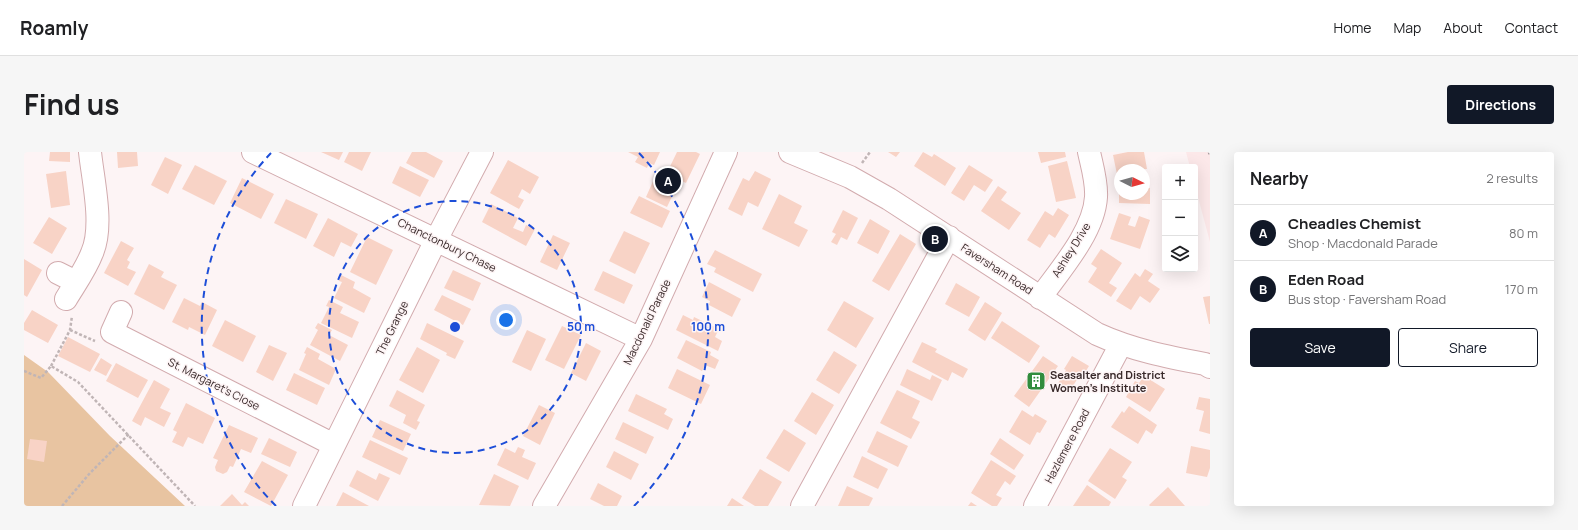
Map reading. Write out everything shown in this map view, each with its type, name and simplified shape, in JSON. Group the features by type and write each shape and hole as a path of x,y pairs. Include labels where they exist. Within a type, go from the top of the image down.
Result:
{"street":[{"path":"66,285 92,253 96,242 96,215 90,152"},
{"name":"Chanctonbury Chase","path":"252,152 641,339"},
{"name":"The Grange","path":"304,506 436,240 482,152"},
{"name":"Macdonald Parade","path":"544,506 641,339 726,152"},
{"name":"Faversham Road","path":"790,152 850,178 889,199 1040,298 1098,334 1121,344 1164,357 1205,364 1210,367"},
{"name":"Ashley Drive","path":"1040,298 1084,234 1094,213 1096,196 1094,174 1089,152"},
{"path":"802,506 949,237"},
{"name":"St. Margaret's Close","path":"121,312 112,332 334,445"},
{"name":"Hazlemere Road","path":"1035,506 1121,344"}],"path":[{"path":"24,371 41,378 51,366 70,330 74,303 66,285"},
{"path":"51,366 78,382 129,434 195,506"},
{"path":"62,506 90,473 122,443 129,434"}],"shaded area":[{"path":"1186,152 1210,152 1210,242 1198,197 1198,164 1189,164"},
{"path":"24,355 48,372 110,436 185,506 24,506"}],"building":[{"path":"50,152 70,152 70,162 49,161"},
{"path":"117,152 137,152 138,166 118,168"},
{"path":"321,152 343,152 339,160"},
{"path":"349,152 371,152 362,171 344,162"},
{"path":"412,152 426,152 443,161 434,178 406,163"},
{"path":"628,152 660,152 654,165 649,163 647,168 635,162 638,157"},
{"path":"677,152 696,152 700,154 686,183 675,178 672,183 677,186 667,207 646,197 654,179 662,183"},
{"path":"888,152 900,152 896,157"},
{"path":"923,152 932,157 934,154 956,168 945,186 914,166"},
{"path":"1038,152 1065,152 1066,157 1041,163"},
{"path":"1128,152 1144,152 1146,164 1115,164 1113,155"},
{"path":"165,157 182,165 168,194 151,185"},
{"path":"508,160 539,177 530,194 522,189 518,197 524,200 519,209 490,193"},
{"path":"1067,161 1076,198 1056,202 1048,166"},
{"path":"195,165 227,181 214,205 182,189"},
{"path":"969,165 993,180 985,192 974,185 964,201 951,193"},
{"path":"400,166 429,180 420,197 392,183"},
{"path":"66,171 70,205 51,208 46,174"},
{"path":"755,171 771,179 758,207 748,202 742,216 728,209 743,178 749,181"},
{"path":"242,178 274,194 261,219 230,203"},
{"path":"998,186 1007,192 1001,200 1021,213 1009,230 981,211"},
{"path":"779,194 802,206 794,223 808,230 799,247 762,229"},
{"path":"639,196 670,211 662,228 630,213"},
{"path":"286,199 318,214 306,239 274,223"},
{"path":"1119,200 1150,200 1150,204 1119,203"},
{"path":"491,204 518,218 513,228 523,232 526,225 535,229 526,246 482,222"},
{"path":"1058,208 1069,215 1055,238 1049,234 1040,248 1027,240 1045,211 1053,216"},
{"path":"843,210 858,218 847,240 841,237 837,245 831,242 836,234 832,232"},
{"path":"1119,213 1131,217 1128,225 1135,227 1139,216 1150,220 1140,249 1110,239"},
{"path":"49,217 67,228 52,254 33,243"},
{"path":"328,218 358,234 351,247 341,242 334,257 313,246"},
{"path":"870,219 890,231 878,254 857,243"},
{"path":"624,231 650,243 635,274 609,261"},
{"path":"900,234 916,244 889,291 872,281"},
{"path":"553,235 570,243 557,270 540,262"},
{"path":"367,237 393,250 376,285 350,272"},
{"path":"121,241 134,248 127,260 130,262 127,268 136,272 128,286 104,273"},
{"path":"1101,249 1122,263 1109,283 1117,288 1111,297 1088,282 1097,268 1091,264"},
{"path":"715,250 762,274 753,292 714,272 716,268 707,264"},
{"path":"24,259 42,270 27,297 24,295"},
{"path":"149,264 164,272 161,277 177,285 164,310 134,294"},
{"path":"1145,269 1153,274 1148,281 1160,289 1150,303 1140,296 1131,310 1116,301 1135,273 1140,277"},
{"path":"453,270 481,283 473,301 444,288"},
{"path":"603,271 633,285 624,304 594,290"},
{"path":"341,275 355,282 353,288 371,298 364,313 334,298 342,282 339,281"},
{"path":"709,282 741,299 732,317 709,305 710,301 702,297"},
{"path":"956,283 980,297 969,317 945,304"},
{"path":"442,295 471,309 463,325 434,310"},
{"path":"1210,296 1210,324 1209,324 1203,297"},
{"path":"184,298 200,306 202,302 217,310 205,335 189,327 188,330 172,322"},
{"path":"329,300 343,307 340,313 359,322 352,338 321,323 329,307 326,306"},
{"path":"844,301 874,318 856,348 827,330"},
{"path":"985,302 1002,313 985,341 968,330"},
{"path":"32,310 58,325 48,343 24,330 24,323"},
{"path":"683,315 693,320 694,317 719,329 715,337 722,341 718,351 676,330"},
{"path":"225,320 256,336 243,362 212,346"},
{"path":"1002,321 1040,346 1029,363 991,338"},
{"path":"318,323 332,330 329,335 348,345 340,361 310,345 318,330 315,328"},
{"path":"427,323 464,341 455,359 446,355 447,353 420,339"},
{"path":"562,326 581,335 564,369 545,360"},
{"path":"527,330 546,339 531,371 512,362"},
{"path":"68,337 100,354 90,372 58,356"},
{"path":"686,340 711,352 710,355 719,360 715,369 705,365 702,371 677,358"},
{"path":"922,342 937,349 935,352 968,369 963,378 952,372 948,381 912,362"},
{"path":"586,343 601,351 586,381 571,373"},
{"path":"269,345 287,353 273,381 256,372"},
{"path":"307,347 320,354 318,359 336,369 329,385 299,370 306,354 304,353"},
{"path":"417,347 440,360 423,393 399,380"},
{"path":"834,351 857,365 839,394 816,380"},
{"name":"Seasalter and District Women's Institute","path":"1043,356 1058,366 1029,407 1014,396"},
{"path":"1072,356 1089,366 1081,379 1078,378 1069,392 1057,385"},
{"path":"101,358 112,365 106,376 94,370"},
{"path":"116,363 148,380 138,398 106,381"},
{"path":"677,369 710,385 701,404 668,388"},
{"path":"907,369 930,380 932,375 942,380 932,401 900,385"},
{"path":"294,373 325,388 317,405 286,390"},
{"path":"1144,376 1165,389 1150,412 1126,397 1135,381 1139,383"},
{"path":"154,380 170,389 160,408 171,413 164,427 145,417 141,426 132,421"},
{"path":"397,390 425,405 417,421 420,422 416,430 403,423 406,415 389,406"},
{"path":"897,390 920,401 912,418 920,422 911,439 880,423"},
{"path":"812,392 834,405 816,435 794,421"},
{"path":"636,394 667,409 664,414 673,419 668,430 628,411"},
{"path":"1199,397 1210,399 1210,434 1199,431 1204,411 1196,409"},
{"path":"186,403 215,418 203,444 188,437 183,447 172,442 177,432 173,430"},
{"path":"539,405 555,413 540,445 523,436"},
{"path":"1129,406 1157,425 1152,434 1146,430 1138,444 1111,427 1122,411 1124,413"},
{"path":"1022,410 1033,417 1035,414 1047,421 1040,433 1037,432 1030,445 1009,432"},
{"path":"380,420 411,434 403,451 372,437"},
{"path":"623,422 654,437 646,454 615,439"},
{"path":"229,425 258,438 251,453 241,449 233,467 230,466 227,472 223,474 216,471 215,467 218,460 213,458"},
{"path":"784,429 806,443 789,472 766,458"},
{"path":"877,431 908,446 898,467 867,452"},
{"path":"269,438 297,452 290,467 261,454"},
{"path":"1000,438 1024,455 1014,470 990,454"},
{"path":"30,439 47,441 44,462 27,459"},
{"path":"370,440 408,458 400,475 362,457"},
{"path":"1191,446 1210,450 1210,468 1207,477 1186,473"},
{"path":"518,447 525,450 522,457 536,463 528,480 497,465 505,448 515,453"},
{"path":"1110,448 1132,462 1122,477 1127,480 1115,499 1088,481"},
{"path":"614,451 639,464 631,480 606,467"},
{"path":"862,456 888,469 878,489 853,477"},
{"path":"991,460 1016,476 1010,485 1005,481 996,495 1002,498 997,506 992,506 971,493"},
{"path":"262,461 288,475 271,506 244,492"},
{"path":"760,469 782,482 768,506 755,506 742,498"},
{"path":"357,470 376,480 379,473 390,478 378,501 349,486"},
{"path":"494,474 519,486 510,506 479,505"},
{"path":"598,483 622,496 617,506 604,506 590,499"},
{"path":"1087,485 1111,502 1109,506 1073,506"},
{"path":"847,486 873,498 869,506 838,506"},
{"path":"1168,487 1185,506 1149,505"},
{"path":"343,492 369,506 336,506"},
{"path":"232,494 242,505 245,502 249,506 220,506"},
{"path":"732,498 744,506 727,506"},
{"path":"971,502 977,506 968,506"}],"place":[{"name":"Cheadles Chemist","path":"668,181"},
{"name":"Eden Road","path":"935,239"},
{"name":"Seasalter and District Women's Institute","path":"1036,381"}]}
